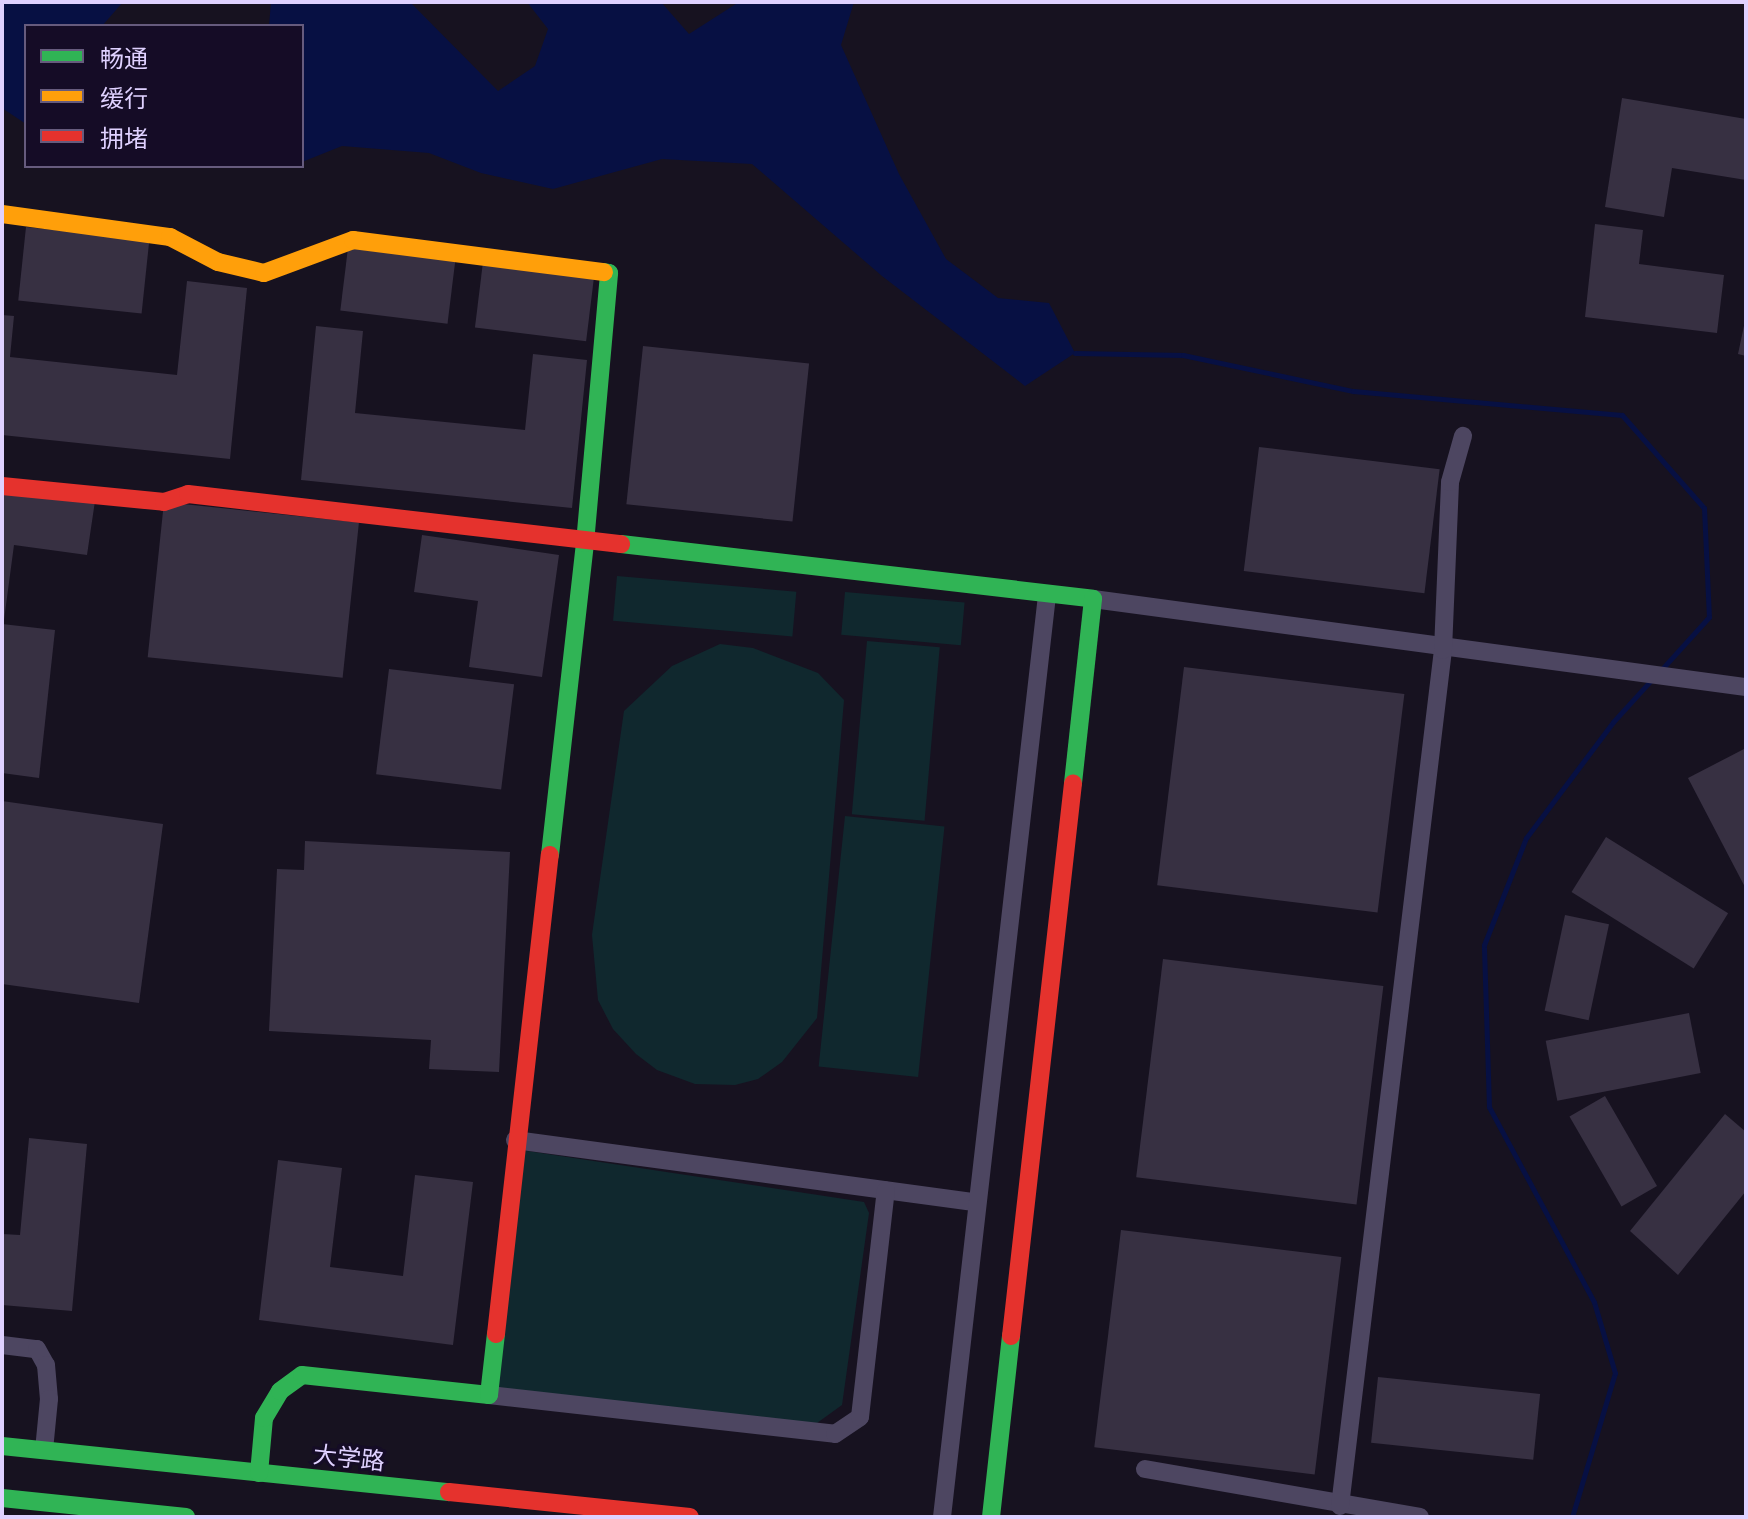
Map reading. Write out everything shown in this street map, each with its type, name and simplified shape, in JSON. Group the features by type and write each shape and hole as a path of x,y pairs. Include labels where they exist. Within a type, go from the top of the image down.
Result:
{"street":[{"path":"2,214 170,237 218,262 264,273 353,240 609,273 585,543 515,1140 489,1395"},
{"path":"1340,1506 1443,650 1450,482 1463,436"},
{"path":"2,486 164,502 188,494 585,543 1093,599 1443,650 1746,687"},
{"path":"942,1517 1047,596"},
{"path":"991,1517 1093,599"},
{"path":"515,1140 976,1202"},
{"path":"259,1473 264,1418 280,1391 302,1375 835,1434 860,1417 886,1190"},
{"path":"2,1345 37,1349 46,1365 49,1399 44,1450"},
{"name":"大学路","path":"2,1446 690,1517"},
{"path":"1145,1469 1340,1506 1420,1517"},
{"path":"2,1498 23,1508 186,1517"}],"green space":[{"path":"617,576 796,592 792,637 613,621"},
{"path":"845,592 965,602 961,645 841,635"},
{"path":"867,641 940,647 925,821 852,814"},
{"path":"720,644 753,648 818,673 844,700 817,1018 782,1062 758,1079 735,1085 695,1084 657,1070 636,1054 613,1029 598,1000 592,935 624,711 672,666"},
{"path":"845,816 944,826 918,1077 819,1067"},
{"path":"514,1149 864,1202 869,1213 842,1405 817,1423 489,1395"}],"shaded area":[{"path":"2,2 123,2 104,24 24,24 24,123 2,108"},
{"path":"271,2 410,2 498,91 535,66 548,29 527,2 661,2 689,34 739,2 854,2 841,45 899,174 946,259 998,298 1049,303 1075,353 1025,386 882,276 752,164 662,159 553,189 481,173 429,153 342,146 304,161 304,24 269,24"}],"building":[{"path":"1622,98 1746,119 1746,180 1672,168 1664,217 1605,207"},
{"path":"1595,224 1643,230 1639,264 1724,275 1717,333 1585,317"},
{"path":"26,227 149,240 142,314 18,301"},
{"path":"348,248 455,261 448,324 340,311"},
{"path":"483,262 594,276 586,341 475,328"},
{"path":"187,281 247,288 230,459 2,435 2,315 14,316 10,357 177,375"},
{"path":"1746,321 1746,356 1738,354"},
{"path":"316,326 363,331 355,413 525,430 533,354 587,360 572,508 301,480"},
{"path":"643,346 809,363 792,522 626,504"},
{"path":"1259,447 1440,469 1424,593 1244,571"},
{"path":"2,487 95,501 87,555 14,545 4,620"},
{"path":"164,502 359,522 343,678 148,657"},
{"path":"422,535 559,555 542,677 469,667 478,601 414,592"},
{"path":"2,624 55,630 39,778 2,773"},
{"path":"1184,667 1404,694 1378,912 1157,885"},
{"path":"389,669 514,684 501,790 376,774"},
{"path":"1744,749 1746,753 1746,889 1688,778"},
{"path":"2,801 163,824 139,1003 2,984"},
{"path":"1606,837 1728,913 1694,968 1572,892"},
{"path":"305,841 510,852 499,1072 429,1069 431,1040 269,1031 277,869 304,870"},
{"path":"1565,915 1609,924 1589,1020 1545,1011"},
{"path":"1163,959 1383,986 1357,1204 1136,1177"},
{"path":"1689,1013 1701,1073 1557,1101 1546,1041"},
{"path":"1605,1096 1657,1186 1621,1207 1569,1116"},
{"path":"1725,1114 1746,1132 1746,1191 1678,1275 1630,1231"},
{"path":"29,1138 87,1144 72,1311 2,1305 2,1234 20,1235"},
{"path":"278,1160 342,1168 330,1267 403,1276 415,1175 473,1182 453,1345 259,1320"},
{"path":"1121,1230 1341,1257 1315,1474 1094,1447"},
{"path":"1378,1377 1540,1394 1533,1460 1371,1443"}],"waterway":[{"path":"1075,353 1183,355 1353,391 1622,415 1704,508 1709,617 1660,671"},
{"path":"1572,1517 1615,1373 1594,1302 1489,1107 1484,945 1526,838 1613,722 1653,678"}],"traffic: fast":[{"path":"550,855 585,543 609,273 604,272"},
{"path":"621,544 1093,599 1073,783"},
{"path":"259,1473 264,1418 280,1391 302,1375 489,1395 496,1334"},
{"path":"991,1517 1011,1336"},
{"path":"2,1446 449,1492"},
{"path":"2,1498 186,1517"}],"traffic: slow":[{"path":"2,214 170,237 218,262 264,273 353,240 604,272"}],"traffic: jam":[{"path":"2,486 164,502 188,494 621,544"},
{"path":"1011,1336 1073,783"},
{"path":"496,1334 550,855"},
{"path":"449,1492 690,1517"}]}
